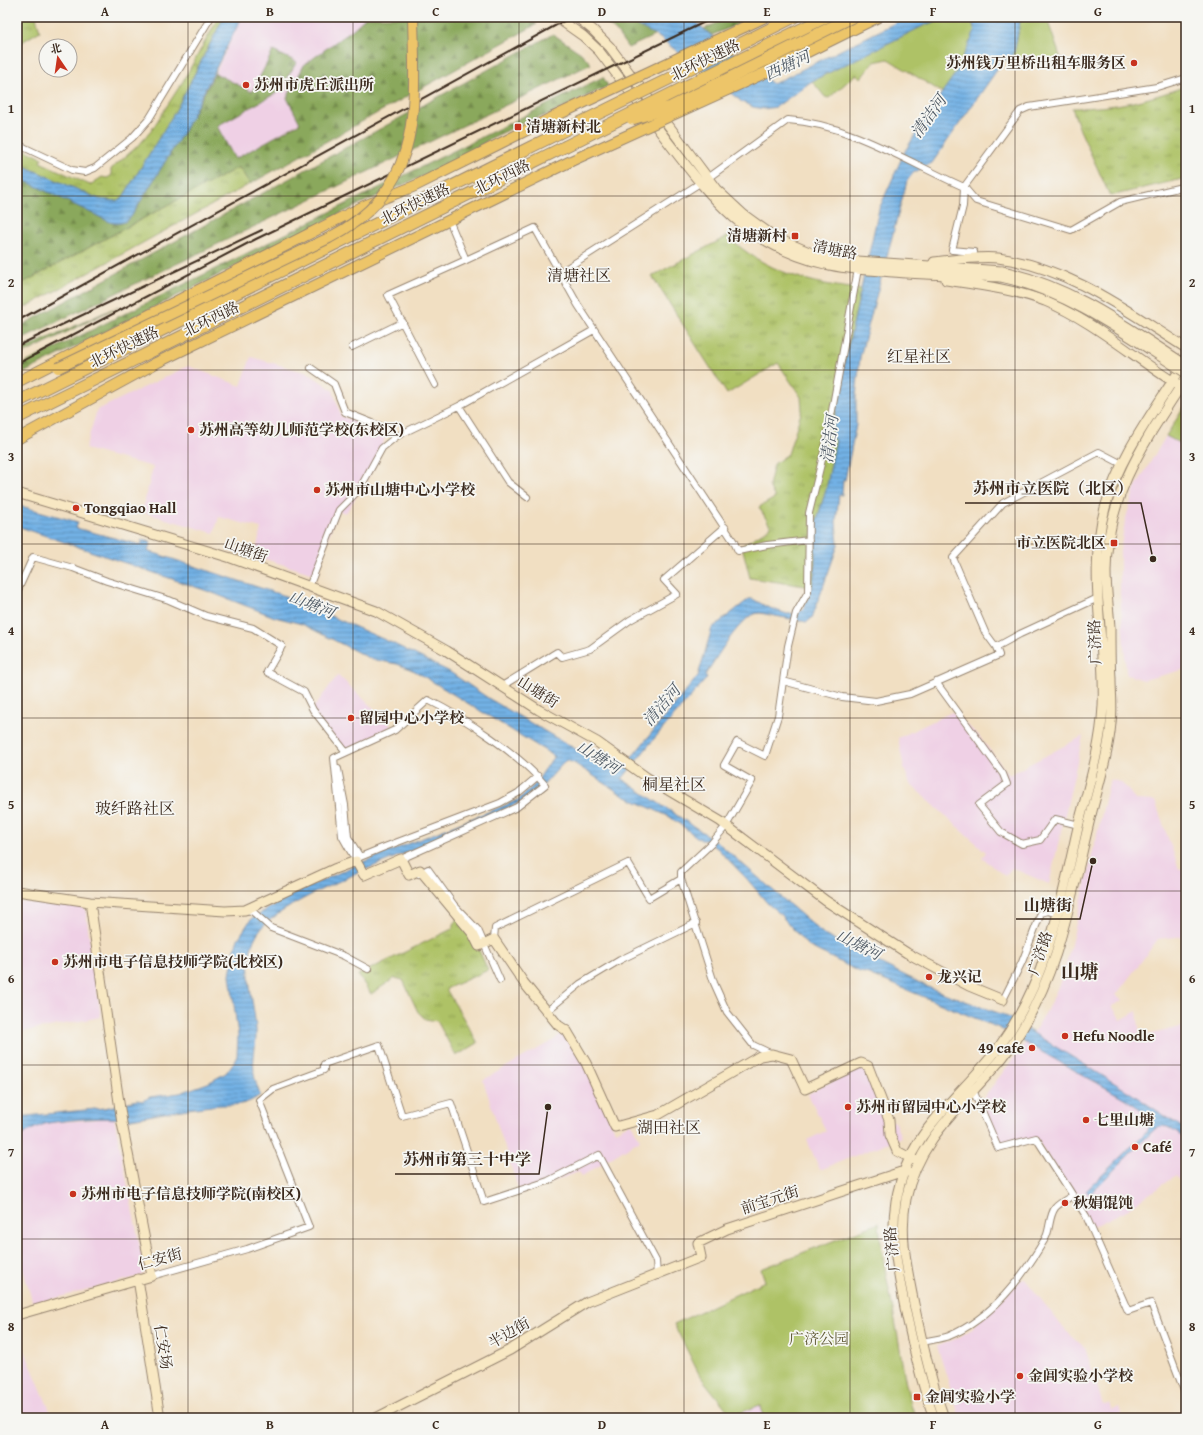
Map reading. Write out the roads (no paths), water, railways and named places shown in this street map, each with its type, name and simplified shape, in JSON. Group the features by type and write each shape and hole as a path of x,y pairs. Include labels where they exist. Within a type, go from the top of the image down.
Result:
{"highway":[{"name":"北环快速路","path":"17,402 794,17"},
{"name":"北环快速路","path":"17,418 826,17"},
{"path":"594,132 671,107 766,66 800,44 852,17"},
{"path":"17,426 83,384"}],"main road":[{"path":"17,388 329,238 358,221 370,211 391,185 401,165 408,140 414,100 413,17"},
{"name":"清塘路","path":"556,17 583,36 599,51 732,218 769,243 809,260 836,267 885,267 1001,274 1040,280 1072,294 1186,364"},
{"name":"清塘路","path":"577,17 610,47 704,181"},
{"name":"北环西路","path":"17,382 364,206 416,186 549,119 765,17"},
{"name":"北环西路","path":"17,439 156,363 766,66 878,17"},
{"path":"906,269 973,258 1011,260 1045,269 1095,290 1185,345"},
{"path":"906,269 986,286 1044,301 1080,320 1177,384"},
{"name":"清塘路","path":"1001,274 1063,297 1186,373"},
{"name":"广济路","path":"1177,384 1185,345"},
{"name":"广济路","path":"934,1418 917,1365 894,1247 895,1210 914,1160 935,1117 984,1071 1007,1052 1025,1024 1040,994 1098,788 1112,723 1113,698 1106,570 1111,523 1118,499 1134,460 1177,384 1186,360"},
{"name":"广济路","path":"1052,951 1057,914 1099,739 1103,709 1097,560 1101,527 1108,500 1130,448 1177,384 1186,378"},
{"name":"山塘街","path":"17,493 231,558 376,611 447,650 539,710 597,742 625,763 726,826 826,901 907,953 969,986 1003,1000"},
{"path":"17,892 90,902 225,911 249,911 357,860 362,874 364,875 403,860 409,875 420,870 473,934 479,946 494,939 524,983 547,1011 567,1031 586,1063 615,1127 658,1115 760,1056 772,1054 791,1059 805,1089 861,1063 868,1066 889,1120 890,1135 897,1151 914,1160"},
{"path":"90,902 122,1122 152,1276"},
{"name":"广济路","path":"914,1160 938,1129 973,1090 984,1071"},
{"name":"广济路","path":"909,1172 903,1242 922,1342 933,1387 944,1418"},
{"name":"前宝元街","path":"657,1276 701,1257 698,1243 727,1229 909,1172"},
{"name":"仁安街","path":"17,1315 152,1276"},
{"name":"半边街","path":"376,1418 510,1350 587,1302 657,1276"},
{"name":"仁安场","path":"138,1279 160,1418"}],"street":[{"path":"17,144 72,170 85,172 95,168 132,138 149,119 211,17"},
{"path":"973,258 974,252 952,250 963,206 964,187 1020,111 1029,107 1157,88 1186,78"},
{"path":"559,273 704,181 788,120 806,121 848,133 964,187 976,201 1071,230 1120,202 1186,186"},
{"path":"449,220 466,260"},
{"path":"435,385 388,295 535,228 559,273 594,330 725,527 738,551 767,545 809,540"},
{"path":"772,1054 753,1045 727,1012 714,983 681,879 681,872 711,844 726,826 752,781 724,765 737,742 765,756 778,716 788,646 794,620 808,592 811,506 826,443 861,267"},
{"path":"352,347 403,322"},
{"path":"309,586 339,510 359,490 382,448 397,436 459,406 594,330"},
{"path":"311,368 334,384 345,412 385,428 397,436"},
{"path":"459,406 508,482 527,497"},
{"path":"783,681 842,697 876,701 910,694 999,655 996,647 984,632 953,558 1003,503 1040,482 1099,452 1122,464"},
{"path":"502,686 557,652 562,657 590,649 630,620 677,594 664,580 725,527"},
{"path":"17,592 20,580 33,557 73,568 107,581 169,600 206,616 253,628 282,646 267,672 304,692 313,710 346,752"},
{"path":"996,647 1051,619 1098,598"},
{"path":"936,682 1003,774 1007,784 979,805 1001,832 1022,844 1040,840 1055,819 1079,825"},
{"path":"357,860 342,836 334,758 395,730 428,700 479,730 538,777 545,784 527,801 403,860 413,876 428,870 454,905 478,930 500,980"},
{"path":"336,761 341,780 348,837 357,860"},
{"path":"357,860 500,803 518,793 538,777"},
{"path":"494,939 495,928 628,863 649,898 681,879"},
{"path":"249,911 271,928 344,956 368,970"},
{"path":"1003,1000 1022,962 1041,913 1048,911 1057,914"},
{"path":"547,1011 580,984 620,960 696,923"},
{"name":"仁安街","path":"152,1276 247,1249 309,1227 259,1100 273,1090 324,1070 324,1064 379,1045 402,1116 451,1103 484,1202 548,1181 600,1155 656,1261 657,1276"},
{"path":"973,1090 980,1102 998,1148 1036,1138 1086,1216 1128,1311 1151,1304 1186,1396"},
{"path":"922,1342 948,1336 959,1331 972,1323 1002,1298 1047,1236 1054,1209 1072,1196"}],"water":[{"path":"224,17 242,17 184,131 129,219 119,223 110,222 17,177 17,159 25,163 24,166 99,199 116,201 123,197 176,110"},
{"path":"619,17 691,17 707,32 773,84 907,17 948,17 925,25 812,81 776,107 764,109 753,107 742,102 656,35"},
{"name":"清洁河","path":"971,17 1021,17 1013,56 1004,60 932,163 913,173 907,181 860,357 856,397 856,425 845,480 843,480 842,495 839,495 836,522 838,545 812,618 807,622 760,613 745,620 737,628 722,649 705,675 707,678 653,740 622,779 716,841 826,936 930,988 1004,1015 1129,1092 1186,1130 1186,1139 1168,1127 1162,1126 1156,1128 1090,1194 1086,1191 1145,1133 1152,1121 1149,1115 1124,1098 999,1028 866,973 860,972 808,946 717,848 705,840 701,840 670,817 624,796 574,763 566,760 540,789 523,801 430,843 336,882 310,895 287,908 269,921 257,934 249,957 249,981 256,1029 254,1075 260,1095 242,1104 218,1105 189,1109 126,1120 99,1118 48,1123 36,1127 17,1138 17,1117 105,1108 137,1100 143,1101 150,1097 180,1093 208,1083 226,1073 237,1056 238,1035 230,975 234,951 238,939 251,919 289,896 358,864 518,800 535,784 554,756 415,671 397,664 371,659 302,624 275,617 210,592 17,526 17,505 78,522 76,528 141,545 142,540 151,542 148,551 285,596 392,643 450,672 488,698 618,774 698,676 712,628 749,599 753,599 767,607 787,614 798,613 803,609 812,587 815,570 815,526 826,490 836,440 832,438 841,378 879,209 904,153 932,107 955,74 975,31"}],"railway":[{"path":"17,321 571,17"},
{"path":"17,364 256,239 715,17"},
{"path":"17,346 262,230"}],"place":[{"name":"苏州钱万里桥出租车服务区","path":"1134,63"},
{"name":"苏州市虎丘派出所","path":"246,85"},
{"name":"清塘新村北","path":"518,127"},
{"name":"清塘新村","path":"795,236"},
{"name":"苏州高等幼儿师范学校(东校区)","path":"191,430"},
{"name":"苏州市山塘中心小学校","path":"317,490"},
{"name":"Tongqiao Hall","path":"76,508"},
{"name":"市立医院北区","path":"1114,543"},
{"name":"苏州市立医院（北区）","path":"1153,559"},
{"name":"留园中心小学校","path":"351,718"},
{"name":"山塘街","path":"1093,861"},
{"name":"苏州市电子信息技师学院(北校区)","path":"55,962"},
{"name":"龙兴记","path":"929,977"},
{"name":"Hefu Noodle","path":"1065,1036"},
{"name":"49 cafe","path":"1032,1048"},
{"name":"苏州市第三十中学","path":"548,1107"},
{"name":"苏州市留园中心小学校","path":"848,1107"},
{"name":"七里山塘","path":"1086,1120"},
{"name":"Café","path":"1135,1147"},
{"name":"苏州市电子信息技师学院(南校区)","path":"73,1194"},
{"name":"秋娟馄饨","path":"1065,1203"},
{"name":"金阊实验小学校","path":"1020,1376"},
{"name":"金阊实验小学","path":"917,1397"}],"district":[{"name":"清塘社区","path":"579,275"},
{"name":"红星社区","path":"919,356"},
{"name":"桐星社区","path":"674,784"},
{"name":"玻纤路社区","path":"135,808"},
{"name":"山塘","path":"1080,971"},
{"name":"湖田社区","path":"669,1127"}],"water label":[{"name":"西塘河","path":"787,65"},
{"name":"山塘河","path":"312,604"},
{"name":"山塘河","path":"599,757"},
{"name":"山塘河","path":"859,944"}],"park label":[{"name":"广济公园","path":"819,1339"}]}
